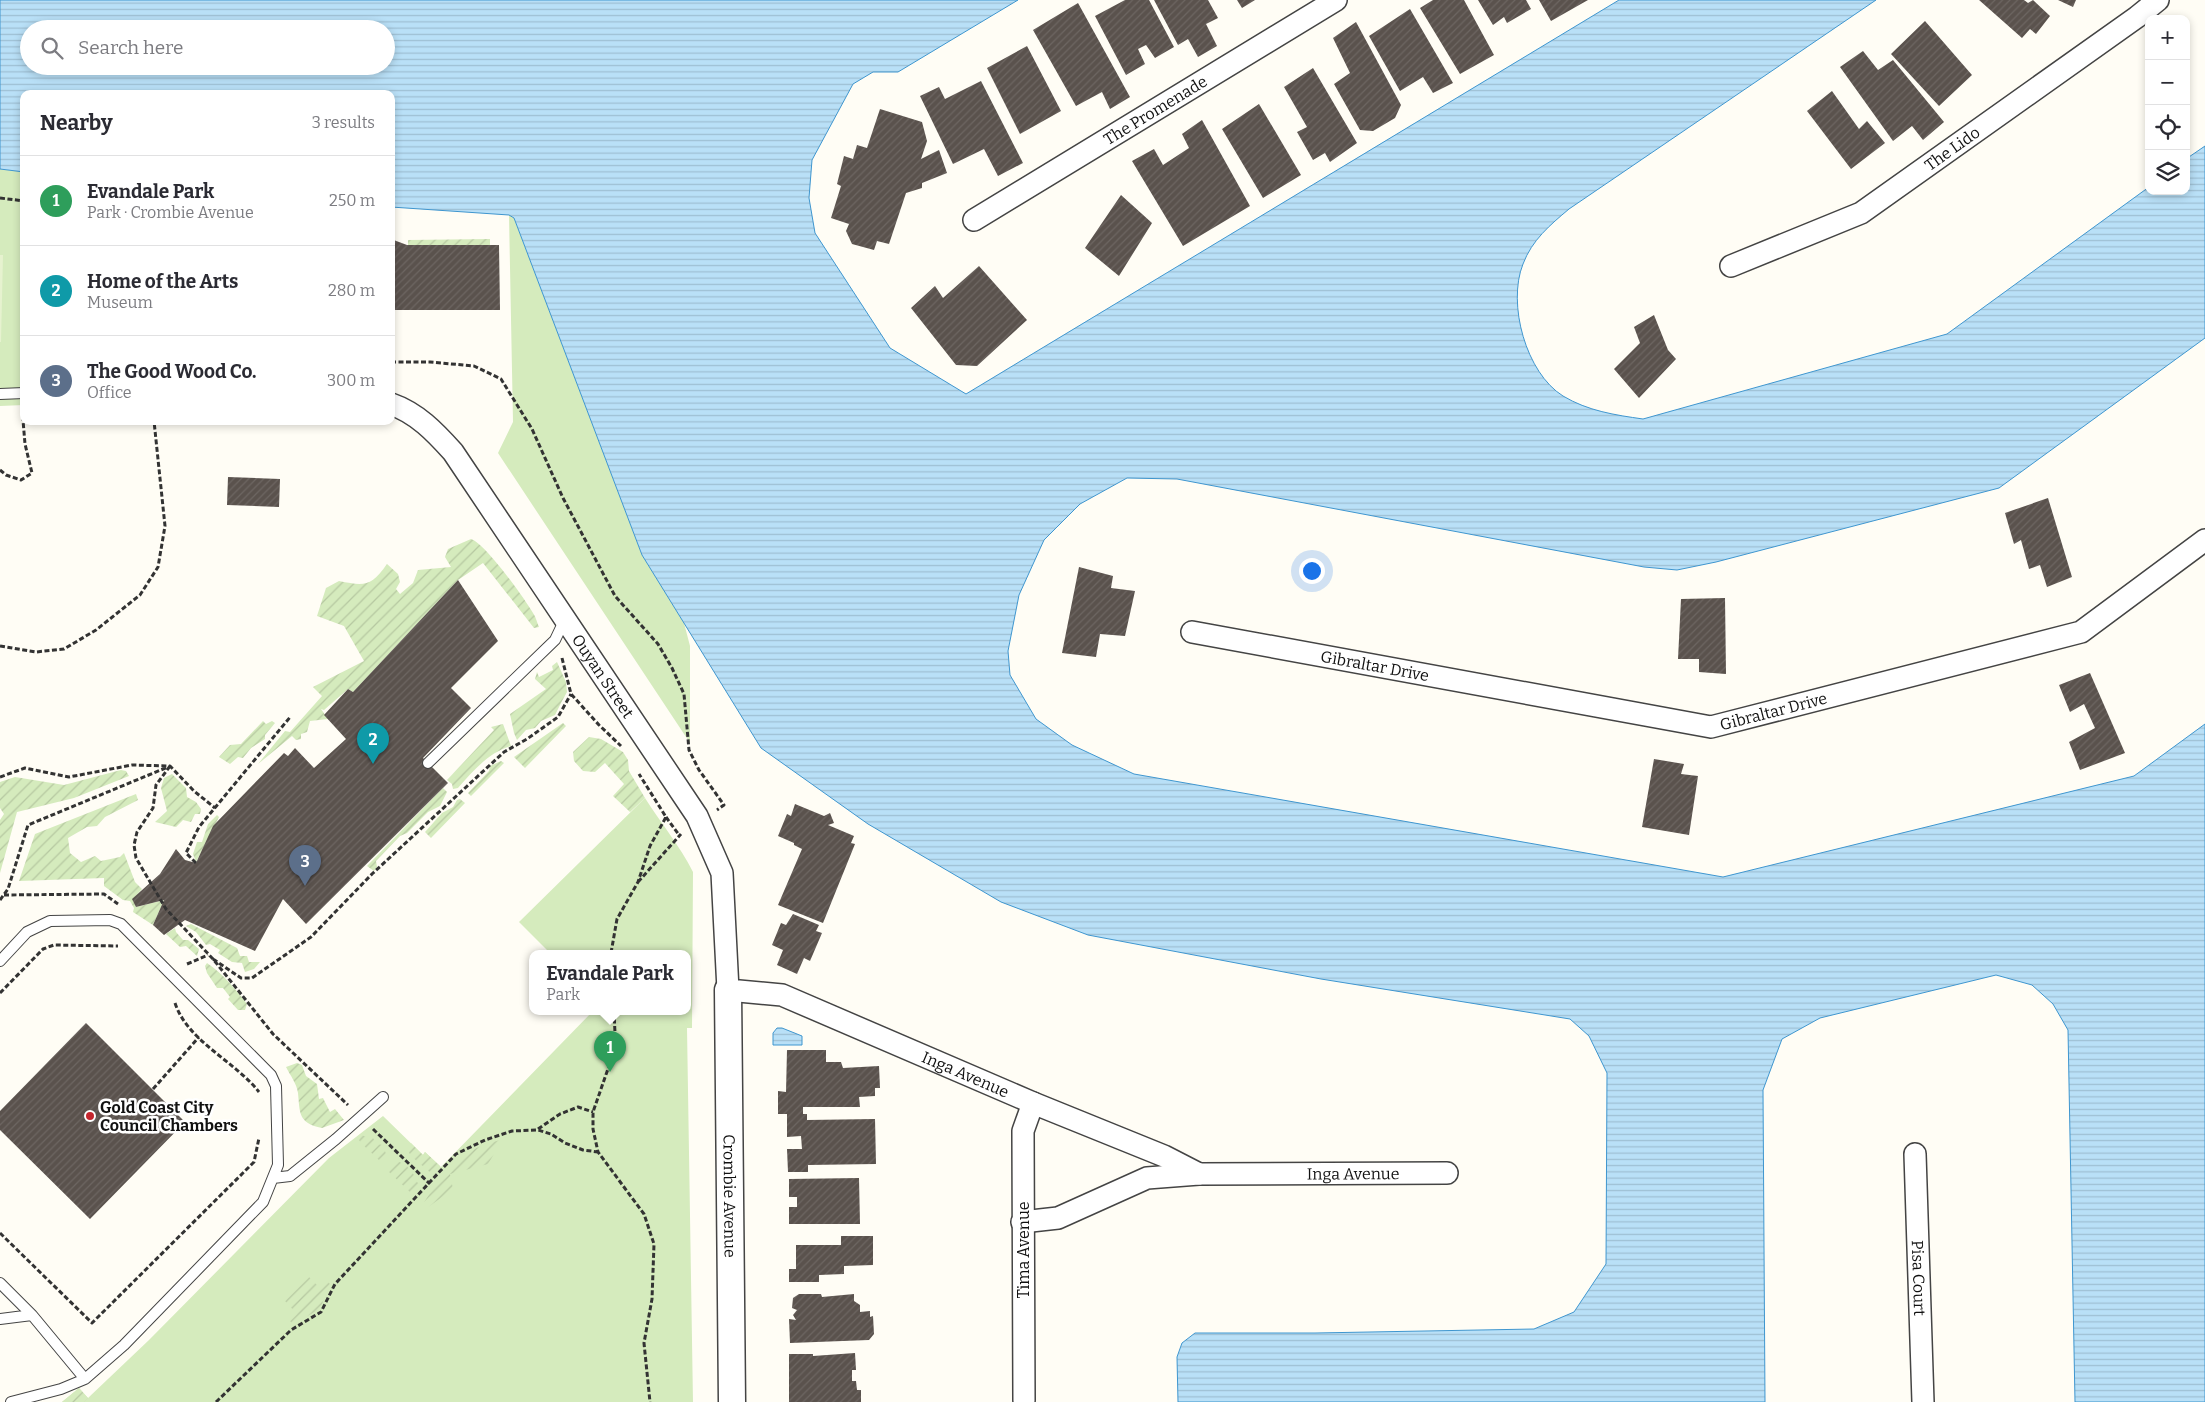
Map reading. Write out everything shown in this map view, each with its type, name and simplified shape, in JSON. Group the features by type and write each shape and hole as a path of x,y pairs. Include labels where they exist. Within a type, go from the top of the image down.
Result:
{"street":[{"name":"The Promenade","path":"974,220 1336,0"},
{"name":"The Lido","path":"1731,266 1861,213 2137,17 2158,0"},
{"name":"Ouyan Street","path":"395,405 402,408 430,427 453,452 697,816 722,873 728,990"},
{"name":"Gibraltar Drive","path":"1192,632 1711,727 2081,632 2205,540"},
{"name":"Inga Avenue","path":"728,990 782,995 1033,1103 1164,1156 1199,1174"},
{"name":"Crombie Avenue","path":"728,990 732,1402"},
{"name":"Tima Avenue","path":"1024,1400 1022,1132 1033,1103"},
{"name":"Pisa Court","path":"1915,1154 1922,1402"},
{"name":"Inga Avenue","path":"1022,1222 1058,1218 1148,1178 1199,1174 1447,1172"}],"lane":[{"path":"0,394 20,393"},
{"path":"428,763 555,640 565,620"},
{"path":"0,961 27,932 50,922 110,920 120,924 271,1075 276,1086 278,1155 278,1164 263,1202 124,1345 85,1379 61,1389 11,1402"},
{"path":"273,1178 290,1176 336,1139 383,1097"},
{"path":"0,1283 32,1315 85,1379"},
{"path":"0,1319 32,1315"}],"path":[{"path":"0,198 20,200"},
{"path":"395,362 430,362 474,366 501,379 532,429 563,498 615,596 658,644 684,694 689,750 699,770 724,805 700,823 679,835 638,882"},
{"path":"0,470 6,475 21,480 32,473 25,444 24,425"},
{"path":"0,646 36,652 64,649 96,630 140,596 158,567 165,526 154,425"},
{"path":"555,640 565,665 571,694 599,725 627,751"},
{"path":"213,959 241,978 252,978 311,937 372,874 471,780 504,752 527,739 558,717 571,694"},
{"path":"196,863 186,853 199,827 291,716"},
{"path":"0,777 24,768 69,777 132,766 170,766 194,791 215,808"},
{"path":"170,766 156,785 153,808 137,832 134,845 136,858 166,909 213,959 273,1034 351,1108"},
{"path":"0,900 8,888 28,825 170,766"},
{"path":"636,768 679,835"},
{"path":"612,950 617,919 638,882 650,846 666,817"},
{"path":"0,993 43,949 54,945 117,945 123,950"},
{"path":"170,996 175,1002 179,1014 199,1037 259,1091 259,1100"},
{"path":"614,1015 615,1033 610,1063 593,1112 593,1129 598,1152 644,1214 654,1244 652,1299 644,1343 650,1402"},
{"path":"153,1089 199,1037"},
{"path":"538,1130 560,1114 578,1107 593,1112"},
{"path":"370,1127 430,1184"},
{"path":"216,1402 291,1330 321,1312 335,1284 456,1154 485,1140 512,1131 538,1130 582,1150 598,1152"},
{"path":"0,1233 92,1323 254,1162 259,1136"}],"green space":[{"path":"0,169 20,172 20,405 0,406"},
{"path":"509,215 514,218 642,555 684,623 690,646 690,743 498,453 513,422"},
{"path":"490,239 490,245 408,245 408,240"},
{"path":"0,255 3,255 1,342 0,342"},
{"path":"471,539 486,551 504,572 522,596 539,627 534,628 483,563 458,580 353,692 348,689 324,710 321,709 328,719 310,721 307,732 301,734 301,739 296,740 292,736 258,764 285,731 290,732 322,696 313,687 364,661 344,626 317,616 326,588 339,581 355,584 366,583 376,577 387,564 398,574 400,582 396,589 400,594 413,583 418,570 451,567 445,557 448,549"},
{"path":"557,662 566,682 567,692 555,715 541,721 535,728 526,730 517,740 510,714 546,689 535,679 537,672 539,677 553,670 552,666"},
{"path":"263,721 266,724 272,721 275,723 265,735 265,739 251,748 243,758 238,757 230,764 219,757 230,745 241,744"},
{"path":"563,723 566,726 525,768 514,757"},
{"path":"503,724 511,746 488,758 458,788 453,789 452,784 447,780 494,730 491,727"},
{"path":"589,737 601,739 623,752 628,760 629,771 645,798 630,812 613,796 624,784 605,763 595,772 583,771 574,761 573,752"},
{"path":"501,761 504,763 471,796 468,793 489,771 490,766"},
{"path":"121,770 126,771 129,776 74,798 17,812 0,873 0,820 4,814 0,808 0,782 15,777 64,785"},
{"path":"172,774 186,788 187,797 196,802 201,809 200,814 195,814 191,822 183,820 176,827 155,822 167,811 161,788 164,778"},
{"path":"443,788 447,792 440,806 428,812 407,833 400,836 376,861 377,867 374,871 367,866"},
{"path":"136,794 138,800 105,817 97,826 87,827 68,838 70,853 81,862 95,856 101,861 120,857 124,853 135,882 142,889 133,899 136,907 164,900 153,925 133,912 134,908 130,901 123,900 104,886 104,878 19,881 35,834"},
{"path":"645,798 693,872 692,1028 687,1028 693,1402 62,1402 79,1388 88,1398 149,1340 329,1158 383,1116 423,1155 425,1152 441,1167 589,1015 691,1015 691,950 547,950 519,922"},
{"path":"460,799 465,803 431,838 425,832 442,813 453,807 457,800"},
{"path":"217,815 219,817 196,862 193,854 197,842 202,842 208,824"},
{"path":"191,924 237,948 240,956 247,956 249,962 260,962 254,969 245,972 242,963 232,962 218,953 220,950 210,944 206,945 196,932 186,926"},
{"path":"175,928 183,940 188,940 199,949 197,956 186,946 180,947 166,934"},
{"path":"207,963 238,992 247,1004 245,1010 238,1010 228,999 230,997 223,988 217,988 207,973 205,966"},
{"path":"297,1063 302,1065 306,1076 317,1084 319,1099 323,1098 330,1112 335,1109 344,1120 322,1128 304,1120 300,1112 296,1086 286,1067"},
{"path":"361,1135 367,1137 371,1135 377,1144 383,1145 387,1157 380,1161 361,1143 359,1140"},
{"path":"503,1139 488,1164 450,1174 453,1189 427,1208 423,1205 444,1175 464,1155 478,1147"},
{"path":"411,1143 423,1155 425,1152 440,1166 432,1174 411,1156 407,1149"},
{"path":"395,1160 406,1165 414,1175 414,1179 419,1184 416,1194 413,1195 388,1171"},
{"path":"309,1277 320,1288 327,1281 330,1284 320,1309 293,1324 290,1321 297,1314 285,1301"},
{"path":"79,1388 88,1398 84,1402 62,1402"}],"water":[{"path":"0,0 1018,0 898,72 873,72 853,84 812,160 809,198 815,233 890,348 966,394 1619,0 1876,0 1569,209 1542,234 1527,255 1519,280 1517,298 1523,336 1530,355 1539,371 1550,385 1572,401 1602,412 1643,419 1947,334 2145,190 2145,195 2190,195 2190,156 2205,146 2205,338 1999,488 1716,562 1677,570 1644,567 1177,479 1127,478 1080,504 1044,540 1019,595 1008,651 1010,675 1036,719 1072,745 1134,774 1723,877 2134,776 2205,724 2205,1402 2075,1402 2068,1030 2053,1004 2032,985 1996,975 1820,1018 1782,1039 1763,1090 1765,1402 1178,1402 1177,1357 1182,1343 1195,1333 1534,1329 1574,1312 1606,1264 1607,1073 1589,1036 1570,1019 1321,979 1088,935 1001,902 868,824 761,748 642,555 514,218 509,215 395,207 395,90 20,90 20,172 0,169"},
{"path":"777,1028 782,1028 802,1036 802,1045 773,1045 773,1033"}],"building":[{"path":"1125,0 1149,0 1174,47 1155,58 1146,45 1138,49 1145,64 1126,75 1095,16"},
{"path":"1154,0 1208,0 1218,18 1206,24 1217,46 1198,57 1188,39 1178,45"},
{"path":"1237,0 1255,0 1242,8"},
{"path":"1433,0 1464,0 1494,55 1460,74 1420,8"},
{"path":"1478,0 1526,0 1531,9 1507,23 1504,17 1493,25"},
{"path":"1539,0 1588,0 1551,21"},
{"path":"1979,0 2024,0 2028,3 2033,0 2050,16 2036,34 2030,29 2022,38"},
{"path":"2058,0 2076,0 2073,7"},
{"path":"1078,3 1130,97 1110,109 1102,92 1076,106 1033,30"},
{"path":"1410,9 1453,83 1433,93 1423,77 1400,91 1369,36"},
{"path":"1925,21 1972,75 1939,106 1891,54"},
{"path":"1356,22 1401,105 1395,118 1373,131 1360,130 1334,84 1350,73 1333,38"},
{"path":"1027,46 1061,111 1020,134 987,68"},
{"path":"1863,51 1878,70 1893,60 1944,122 1923,140 1912,126 1893,141 1840,67"},
{"path":"1313,68 1357,143 1330,162 1325,153 1313,160 1297,132 1307,127 1284,87"},
{"path":"981,81 1023,163 998,176 984,149 953,164 920,96 939,87 945,99"},
{"path":"1832,91 1859,129 1867,121 1885,143 1851,169 1807,111"},
{"path":"1259,104 1301,175 1263,198 1222,129"},
{"path":"880,109 922,122 927,141 921,159 939,150 947,173 922,183 922,188 906,193 889,244 877,241 874,250 852,244 846,231 849,224 831,218 841,186 837,184 844,156 853,159 857,145 867,148"},
{"path":"1202,120 1250,206 1183,246 1132,161 1154,149 1163,165 1189,148 1182,134"},
{"path":"1121,195 1152,223 1119,276 1085,248"},
{"path":"395,240 407,245 499,245 500,310 395,310"},
{"path":"979,266 1027,320 977,366 956,365 911,308 935,286 943,298"},
{"path":"1654,315 1668,350 1676,359 1639,398 1614,369 1640,343 1634,327"},
{"path":"228,477 280,479 279,507 227,505"},
{"path":"2048,498 2072,577 2047,587 2040,565 2029,569 2021,540 2014,544 2005,513"},
{"path":"1079,567 1113,576 1111,588 1135,591 1125,636 1100,634 1096,657 1062,653"},
{"path":"458,580 498,641 451,688 471,708 423,758 448,783 306,924 283,899 255,951 185,920 164,935 153,925 164,900 136,907 132,899 160,874 176,849 185,860 196,863 213,826 284,753 288,756 295,748 314,768 346,739 324,715 348,689 353,692"},
{"path":"1725,598 1726,674 1699,672 1699,659 1678,659 1681,599"},
{"path":"2090,673 2125,753 2080,770 2069,742 2095,728 2084,704 2070,712 2059,685"},
{"path":"1654,759 1684,764 1681,774 1698,776 1689,835 1642,827"},
{"path":"795,804 824,816 830,813 834,823 828,825 854,836 851,843 855,844 823,923 778,905 802,849 778,836 787,814 791,816"},
{"path":"793,914 819,925 816,931 822,933 810,961 804,958 797,974 777,965 783,950 772,945 781,923 786,925"},
{"name":"Gold Coast City Council Chambers","path":"86,1023 185,1122 90,1219 0,1130 0,1111"},
{"path":"787,1050 826,1050 826,1062 841,1062 843,1068 879,1066 880,1088 875,1088 875,1096 859,1097 860,1107 803,1107 803,1114 807,1114 807,1120 875,1119 876,1164 808,1165 808,1172 788,1172 787,1149 802,1149 801,1136 787,1137 787,1114 778,1114 778,1091 786,1092"},
{"path":"859,1178 860,1224 789,1224 789,1207 797,1207 797,1197 789,1197 789,1179"},
{"path":"841,1236 873,1236 873,1265 844,1266 844,1274 819,1275 819,1282 789,1282 789,1269 796,1269 796,1245 841,1245"},
{"path":"799,1294 821,1294 822,1297 854,1294 854,1301 860,1305 860,1312 870,1311 870,1317 873,1316 874,1334 869,1340 790,1343 789,1319 796,1320 793,1315 797,1310 792,1308 793,1298"},
{"path":"855,1353 856,1370 852,1370 852,1381 856,1381 857,1390 861,1390 861,1402 789,1402 789,1354 813,1354 813,1356"}],"place":[{"name":"Home of the Arts","path":"373,764"},
{"name":"The Good Wood Co.","path":"305,886"},
{"name":"Evandale Park","path":"610,1072"},
{"name":"Gold Coast City Council Chambers","path":"90,1116"}]}
